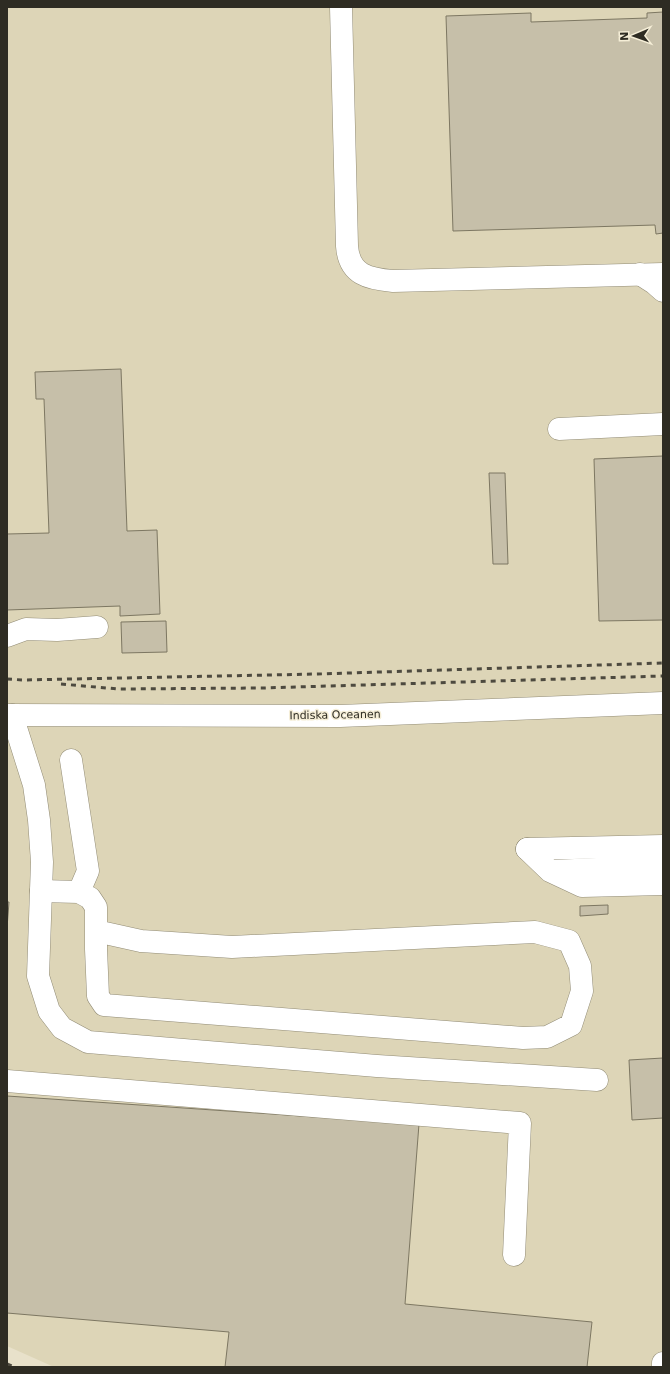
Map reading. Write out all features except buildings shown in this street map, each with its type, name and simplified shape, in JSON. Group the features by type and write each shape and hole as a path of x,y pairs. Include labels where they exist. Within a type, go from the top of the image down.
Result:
{"street":[{"path":"341,7 347,246 348,256 354,267 364,275 375,279 394,281 663,274"},
{"path":"640,274 663,291"},
{"path":"559,429 663,424"},
{"path":"7,636 26,629 57,630 96,627"},
{"name":"Indiska Oceanen","path":"10,715 340,716 663,703"},
{"path":"10,715 34,785 39,820 42,862 38,976 49,1011 62,1028 88,1042 385,1066 597,1080"},
{"path":"71,760 88,871 79,892"},
{"path":"663,846 527,849 550,871 582,886 663,884"},
{"path":"550,871 663,866"},
{"path":"41,891 79,892 90,898 96,907 96,931 98,996 104,1005 523,1038 547,1037 571,1025 582,992 580,966 569,941 536,932 232,947 141,941 96,931"},
{"path":"7,1081 520,1123 514,1255"}],"shaded area":[{"path":"7,7 663,7 663,1367 54,1367 7,1346"}],"railway":[{"path":"7,679 23,680 318,674 663,663"},
{"path":"61,684 118,689 263,688 663,676"},
{"path":"7,1364 14,1367"}]}
